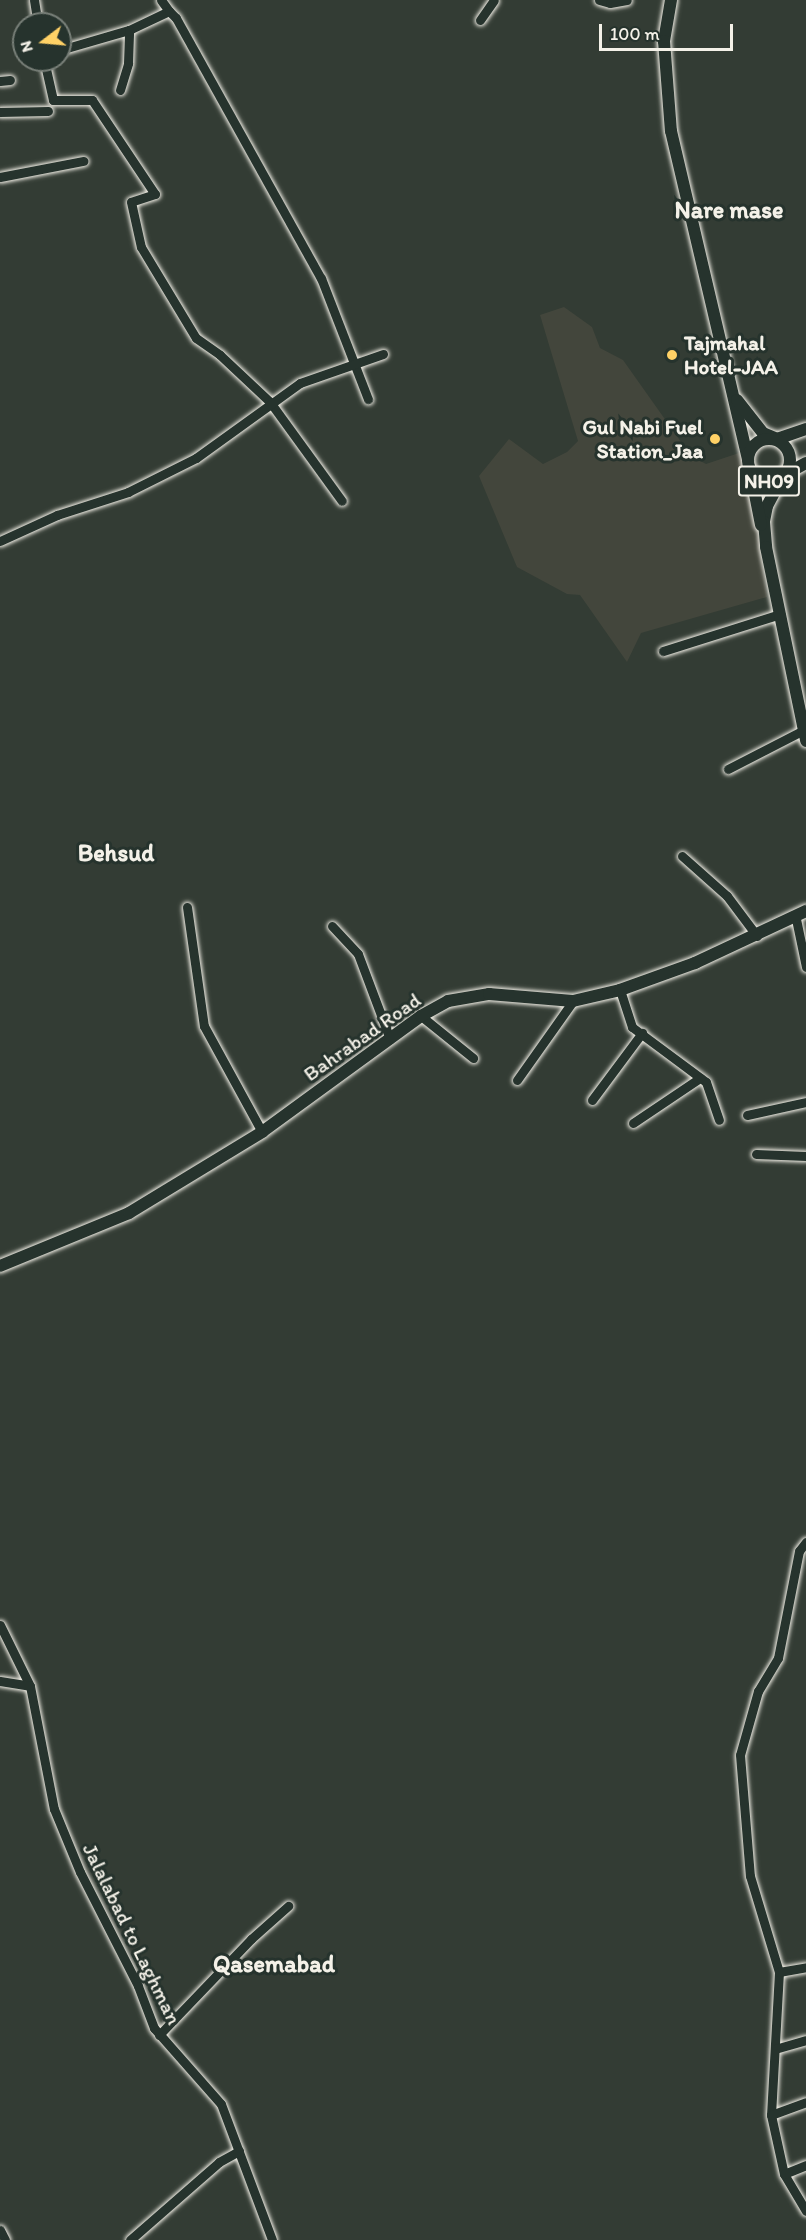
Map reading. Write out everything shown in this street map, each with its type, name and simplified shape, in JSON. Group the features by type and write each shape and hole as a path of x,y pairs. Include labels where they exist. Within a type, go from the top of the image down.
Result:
{"main road":[{"name":"NH09","path":"669,1 664,41 671,131 749,464 765,481 783,476 806,463"},
{"name":"NH09","path":"733,395 751,421 786,447 790,459 783,476"},
{"name":"NH09","path":"749,464 757,443 806,429"},
{"path":"749,464 805,735"},
{"path":"766,547 767,506 783,476"},
{"name":"Bahrabad Road","path":"0,1266 114,1220 261,1132 421,1016 448,1001 489,994 573,1000 620,990 757,936 801,915"}],"street":[{"path":"161,0 321,278 368,399"},
{"path":"480,20 494,0"},
{"path":"599,0 610,3 627,0"},
{"path":"72,47 129,30 169,11"},
{"path":"120,90 128,63 129,30"},
{"path":"47,72 53,100 92,100 155,194 131,202 141,247 196,338 270,402 342,501"},
{"path":"0,112 48,111"},
{"path":"0,177 83,161"},
{"path":"0,541 57,515 128,492 196,458 244,426 270,402 300,383 383,354"},
{"path":"663,651 780,614"},
{"path":"728,769 805,735"},
{"path":"682,856 727,896 757,936"},
{"path":"187,907 204,1026 261,1132"},
{"path":"801,915 806,967"},
{"path":"332,926 358,954 390,1039"},
{"path":"620,990 628,1021 700,1078 711,1091 718,1120"},
{"path":"517,1080 573,1000"},
{"path":"421,1016 473,1058"},
{"path":"592,1100 642,1032"},
{"path":"633,1123 700,1078"},
{"path":"747,1115 806,1102"},
{"path":"756,1154 806,1156"},
{"path":"806,1542 799,1551 778,1658 758,1691 740,1755 750,1876 779,1972 771,2115 784,2174 806,2211"},
{"name":"Jalalabad to Laghman","path":"0,1624 30,1686 54,1809 80,1872 159,2034 221,2104 272,2240"},
{"path":"0,1682 30,1686"},
{"path":"159,2034 251,1939 288,1906"},
{"path":"779,1972 806,1967"},
{"path":"775,2049 806,2040"},
{"path":"771,2115 806,2102"},
{"path":"130,2240 219,2162 239,2151"},
{"path":"784,2174 806,2165"},
{"path":"0,2230 5,2240"}],"shaded area":[{"path":"564,307 592,327 600,348 623,360 691,456 706,464 742,452 754,506 767,597 641,633 627,662 580,595 567,594 517,567 479,476 509,439 543,464 567,452 578,441 540,315"}],"place":[{"name":"Tajmahal Hotel-JAA","path":"672,355"},
{"name":"Gul Nabi Fuel Station_Jaa","path":"715,439"}],"district":[{"name":"Nare mase","path":"729,210"},
{"name":"Behsud","path":"116,853"},
{"name":"Qasemabad","path":"274,1964"}]}
